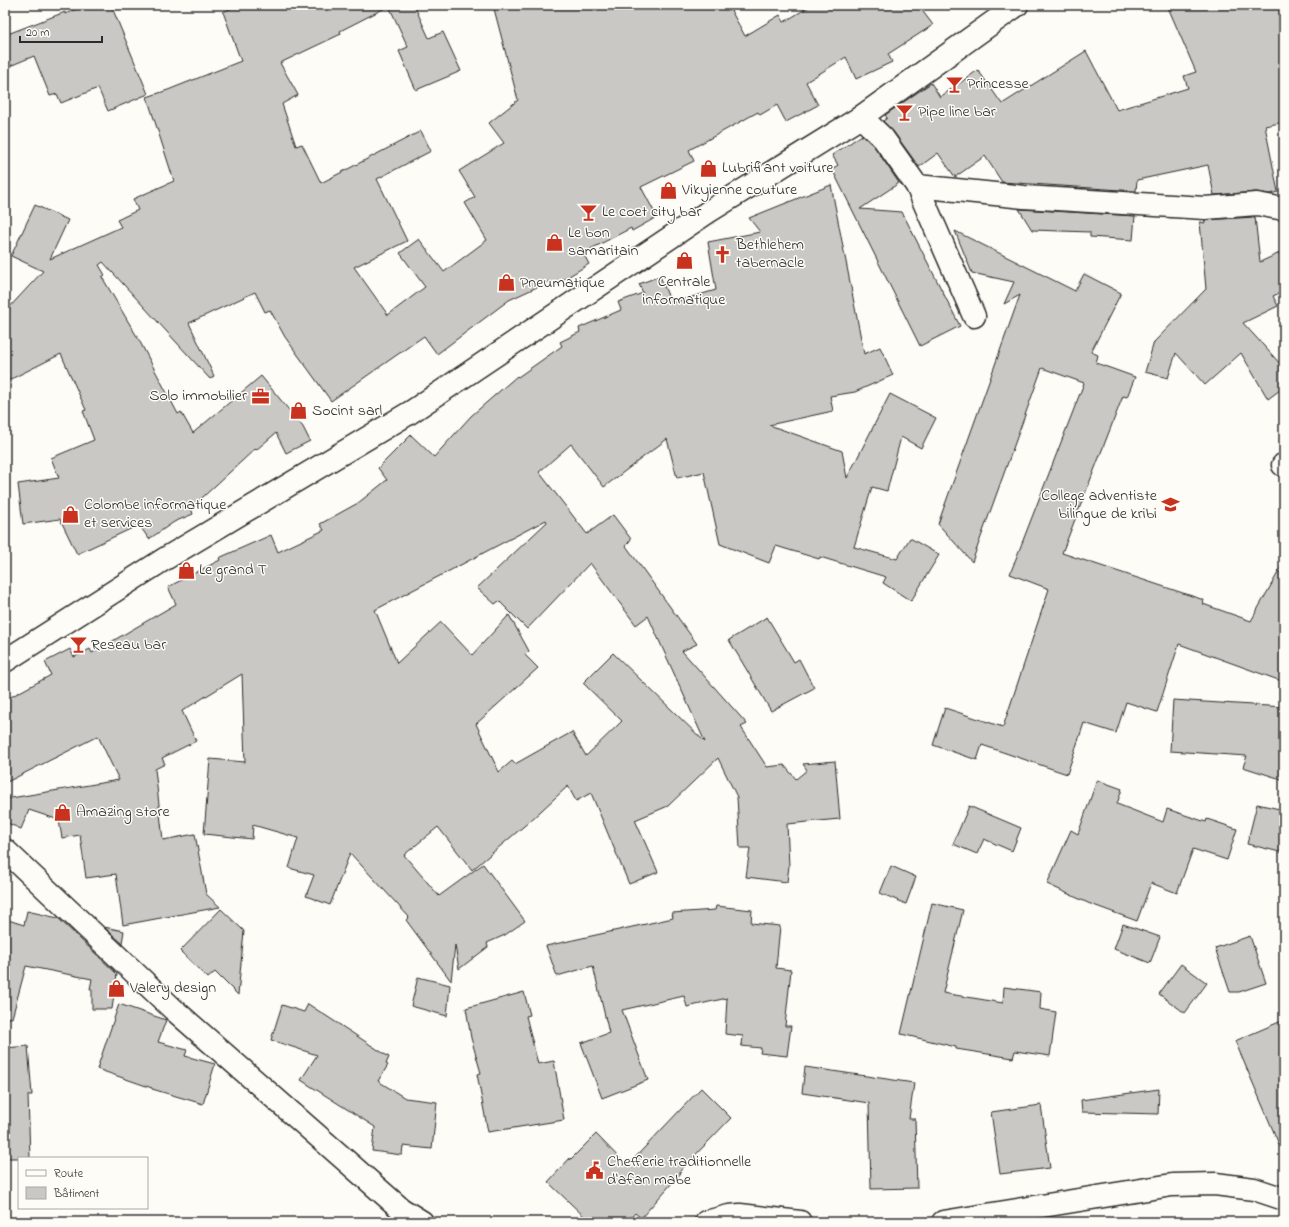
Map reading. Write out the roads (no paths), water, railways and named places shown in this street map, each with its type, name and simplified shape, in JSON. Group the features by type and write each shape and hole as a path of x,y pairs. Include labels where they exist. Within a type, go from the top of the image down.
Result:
{"street":[{"path":"5,661 163,560 411,412 708,212 861,116 1018,5"},
{"path":"861,116 883,138 917,186 974,316"},
{"path":"917,186 1024,198 1205,208 1257,204 1284,210"},
{"path":"5,850 173,1009 401,1209 422,1222"},
{"path":"943,1222 1172,1185 1215,1184 1254,1189 1284,1199"},
{"path":"706,1222 740,1214 800,1222"}],"place":[{"name":"Princesse","path":"954,84"},
{"name":"Pipe line bar","path":"905,112"},
{"name":"Lubrifiant voiture","path":"709,168"},
{"name":"Vikyienne couture","path":"669,190"},
{"name":"Le coet city bar","path":"589,212"},
{"name":"Le bon samaritain","path":"555,242"},
{"name":"Bethlehem tabernacle","path":"723,254"},
{"name":"Centrale informatique","path":"684,261"},
{"name":"Pneumatique","path":"507,283"},
{"name":"Solo immobilier","path":"260,396"},
{"name":"Socint sarl","path":"299,411"},
{"name":"College adventiste bilingue de kribi","path":"1170,505"},
{"name":"Colombe informatique et services","path":"71,514"},
{"name":"Le grand T","path":"186,570"},
{"name":"Reseau bar","path":"78,645"},
{"name":"Amazing store","path":"63,812"},
{"name":"Valery design","path":"117,988"},
{"name":"Chefferie traditionnelle d'afan mabe","path":"594,1171"}]}
